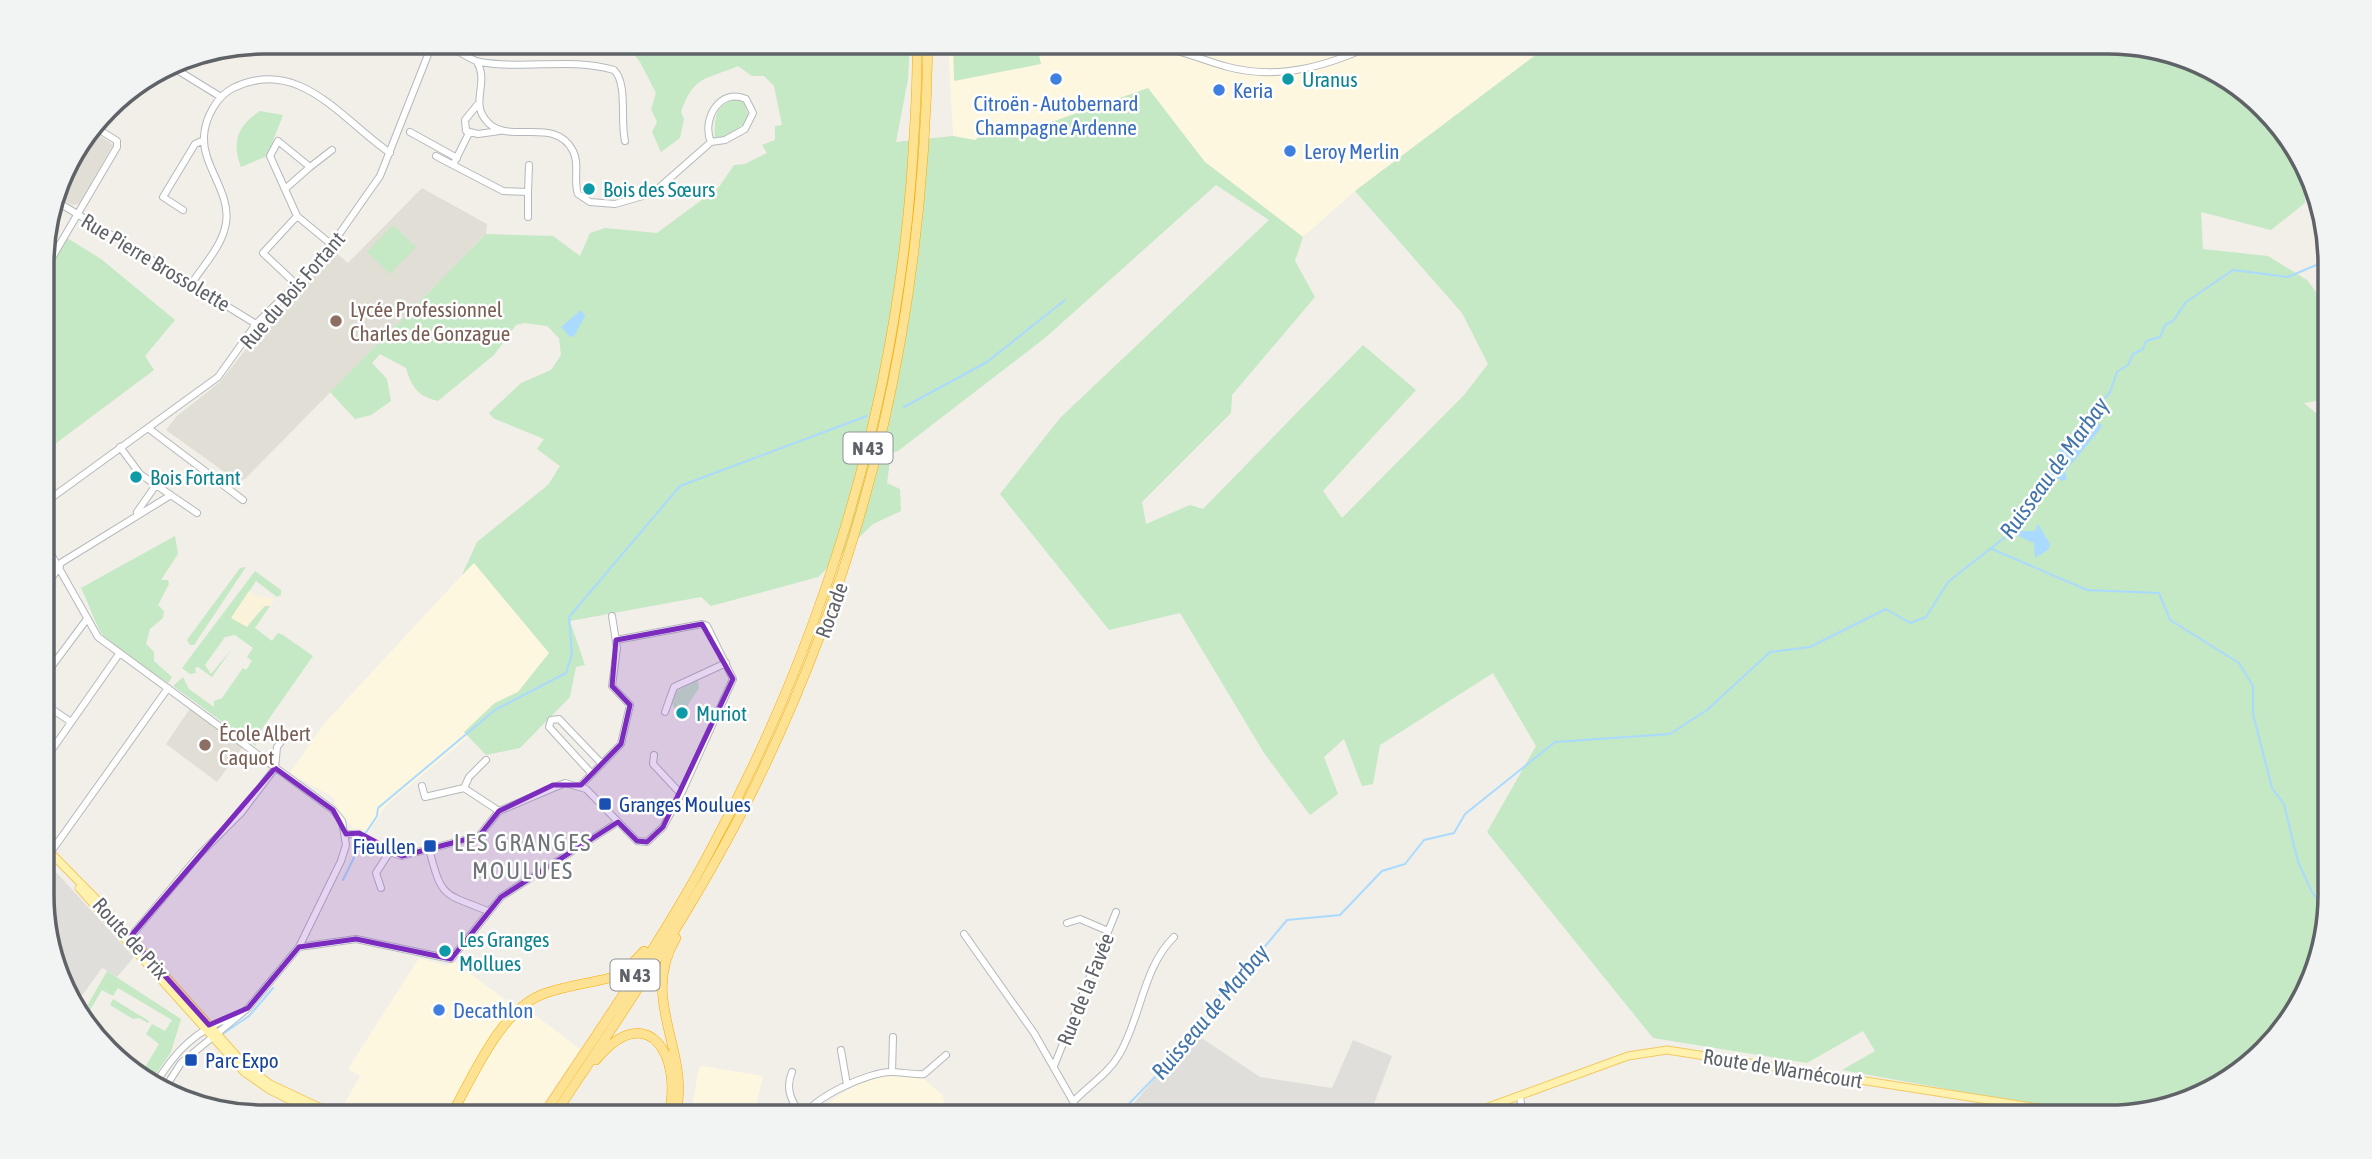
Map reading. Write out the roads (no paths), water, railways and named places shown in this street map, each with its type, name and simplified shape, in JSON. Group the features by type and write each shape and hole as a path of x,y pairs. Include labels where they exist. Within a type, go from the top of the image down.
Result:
{"highway":[{"name":"N 43","path":"550,1105 694,880 754,766 797,670 831,577 860,479 881,394 898,306 916,117 917,55"},
{"name":"Rocade","path":"561,1105 683,917 755,786 807,675 842,579 892,395 919,229 927,118 928,55"},
{"path":"457,1105 501,1029 520,1007 542,994 605,979 626,970 652,940 694,880"},
{"path":"677,1105 680,1078 661,993 664,962 681,929 683,917"},
{"path":"568,1094 613,1042 639,1034 659,1044 672,1067 671,1105"}],"main road":[{"name":"Route de Prix","path":"54,861 128,940 244,1072 301,1105"},
{"name":"Route de Prix","path":"213,1035 270,1084 313,1105"},
{"name":"Route de Warnécourt","path":"1497,1104 1628,1056 1667,1050 2019,1104"}],"street":[{"path":"1187,54 1241,70 1279,74 1319,66 1347,54"},
{"name":"Rue du Bois Fortant","path":"55,495 218,377 256,324 297,285 332,245 366,199 390,153 428,55"},
{"path":"465,55 477,62 515,66 557,62 596,65 614,70 622,82 620,123 625,141"},
{"path":"477,62 483,86 478,104 464,120 463,127 469,133 547,131 562,138 576,158 578,194 583,199 598,204 632,201 653,193 711,142 725,140 745,129 754,114 746,99 730,95 720,100 710,120 711,142"},
{"path":"180,72 220,97"},
{"path":"192,283 216,249 226,224 223,194 204,140 209,116 220,97 248,80 268,77 289,82 310,90 390,153"},
{"path":"478,104 485,120 493,127 506,131"},
{"path":"55,253 117,147 117,141 102,131"},
{"path":"410,132 457,158"},
{"path":"453,165 469,133"},
{"path":"183,210 160,195 195,144 204,140"},
{"path":"310,167 278,141 270,156 297,216 332,245"},
{"path":"285,189 332,150"},
{"path":"436,156 503,191 528,192"},
{"path":"528,217 529,165"},
{"name":"Rue Pierre Brossolette","path":"63,205 256,324"},
{"path":"297,216 263,253 297,285"},
{"path":"148,428 243,500"},
{"path":"120,447 139,474 197,513"},
{"path":"135,516 156,485"},
{"path":"54,573 60,565 171,495"},
{"path":"55,557 98,637 333,810 346,834 341,861 299,947 241,1014 181,1063 169,1082"},
{"path":"581,785 621,744 630,705 612,686 616,639 612,616"},
{"path":"54,663 87,619"},
{"path":"346,834 359,833 389,853 402,856 479,836 499,811 565,782 581,785 637,841 647,842 663,827 681,794 733,679 707,626 702,624 616,639"},
{"path":"54,746 119,654"},
{"path":"665,712 674,687 726,663"},
{"path":"54,844 168,688"},
{"path":"54,711 71,722"},
{"path":"592,774 549,727 551,720 559,719 602,764"},
{"path":"128,940 200,854 241,813 275,768 277,747 284,738"},
{"path":"654,755 653,764 681,794"},
{"path":"464,788 469,777 486,760"},
{"path":"422,786 425,797 464,788 499,811"},
{"path":"299,947 356,939 451,959 501,897 618,822"},
{"path":"429,849 439,886 446,894 488,911"},
{"path":"381,888 376,873 389,853"},
{"name":"Rue de la Favée","path":"1054,1066 1116,912"},
{"path":"1067,923 1080,919 1108,931"},
{"path":"964,934 1054,1066 1076,1105"},
{"path":"1074,1101 1102,1076 1120,1054 1162,950 1174,937"},
{"path":"161,1077 177,1052 206,1027 241,1014"},
{"path":"892,1072 893,1037"},
{"path":"841,1050 847,1085"},
{"path":"816,1105 847,1085 892,1072 924,1074 946,1055"},
{"path":"792,1072 788,1088 795,1105"},
{"path":"1520,1097 1521,1104"}],"water":[{"path":"581,310 585,316 574,336 570,337 561,327"},
{"path":"2095,423 2102,424 2101,428 2065,472 2067,479 2062,481 2052,476 2049,471 2061,448 2073,436"},
{"path":"2009,523 2023,531 2035,531 2038,524 2050,544 2049,549 2035,558 2034,543 1998,527"}],"waterway":[{"name":"Ruisseau de Marbay","path":"2071,438 2110,392 2117,372 2128,365 2133,354 2143,349 2146,341 2160,337 2165,325 2173,321 2186,302 2233,270 2288,277 2318,264"},
{"path":"904,407 987,362 1065,300"},
{"path":"365,834 377,816 378,808 495,710 566,673 572,654 569,617 680,486 867,416"},
{"name":"Ruisseau de Marbay","path":"2014,526 2049,472"},
{"name":"Ruisseau de Marbay","path":"1128,1105 1195,1036 1223,989 1247,968 1287,920 1340,915 1382,871 1405,864 1424,840 1454,833 1465,814 1555,742 1670,734 1707,710 1770,652 1810,647 1886,609 1910,623 1926,617 1948,582 2009,534"},
{"path":"1992,549 2087,590 2159,593 2170,620 2239,663 2253,686 2253,714 2272,788 2284,804 2298,862 2318,900"},
{"path":"343,880 363,839"},
{"path":"224,1033 249,1016 273,988"}],"place":[{"name":"Citroën - Autobernard Champagne Ardenne","path":"1056,79"},
{"name":"Uranus","path":"1288,79"},
{"name":"Keria","path":"1219,90"},
{"name":"Leroy Merlin","path":"1290,151"},
{"name":"Bois des Sœurs","path":"589,189"},
{"name":"Lycée Professionnel Charles de Gonzague","path":"336,321"},
{"name":"Bois Fortant","path":"136,477"},
{"name":"Muriot","path":"682,713"},
{"name":"École Albert Caquot","path":"205,745"},
{"name":"Granges Moulues","path":"605,804"},
{"name":"Fieullen","path":"430,846"},
{"name":"Les Granges Mollues","path":"445,951"},
{"name":"Decathlon","path":"439,1010"},
{"name":"Parc Expo","path":"191,1060"}],"district":[{"name":"LES GRANGES MOULUES","path":"523,856"}]}
